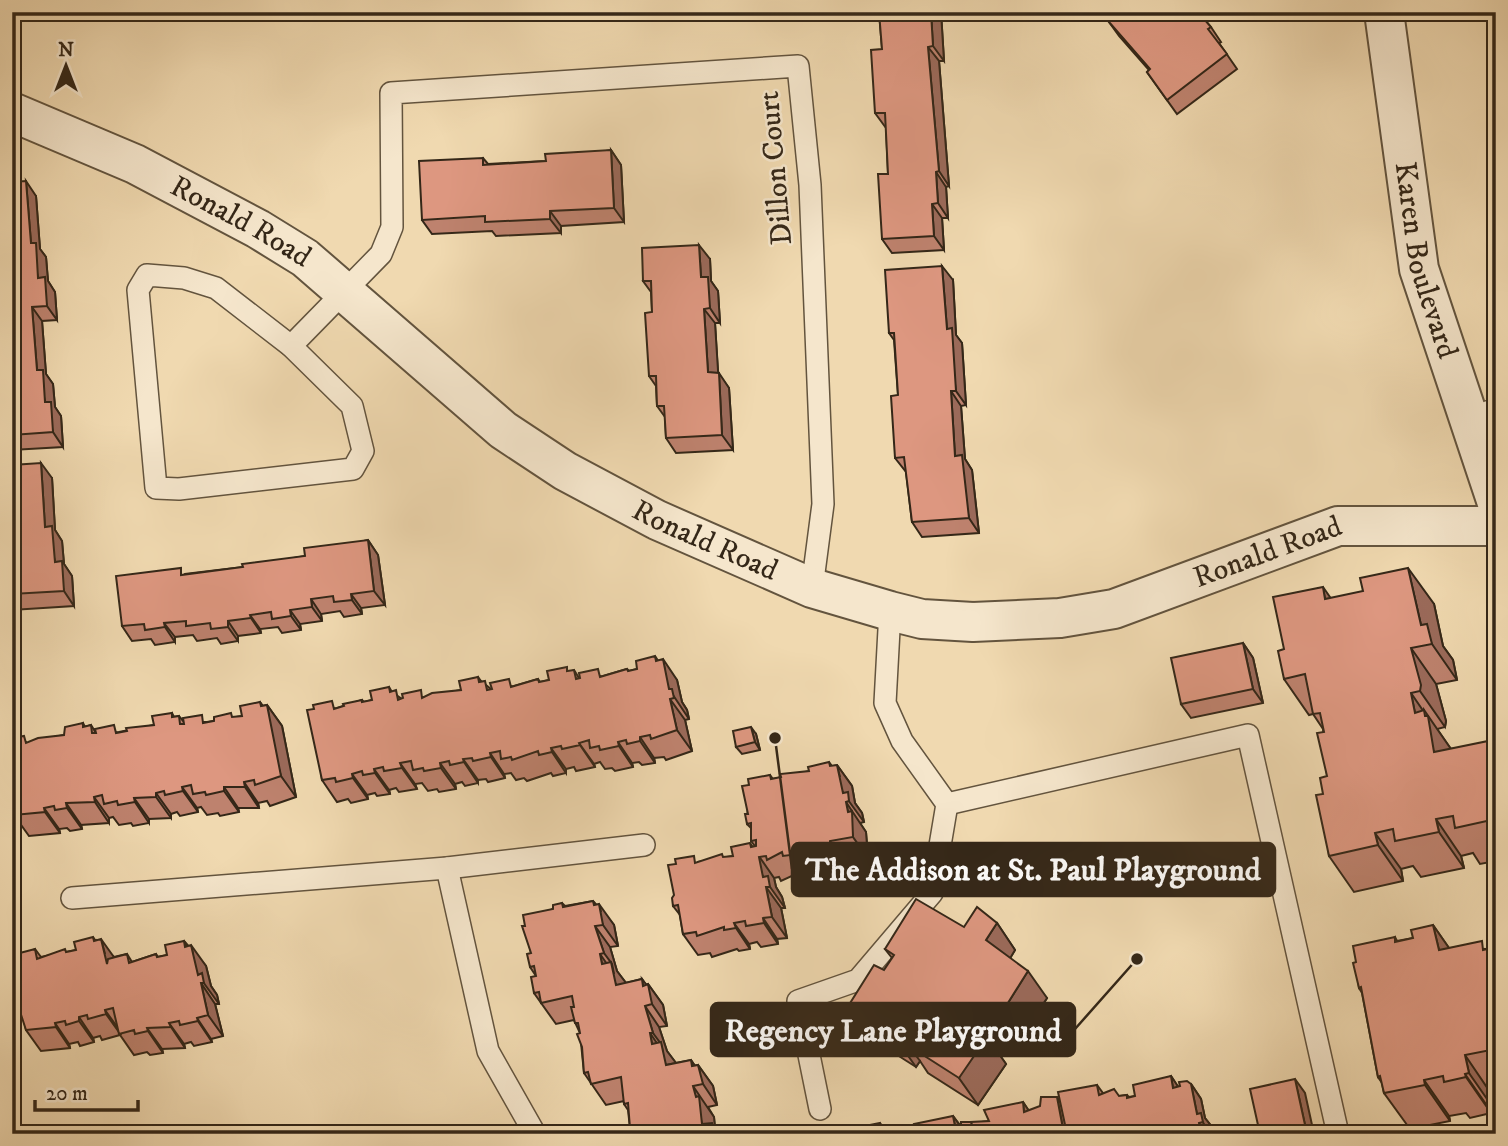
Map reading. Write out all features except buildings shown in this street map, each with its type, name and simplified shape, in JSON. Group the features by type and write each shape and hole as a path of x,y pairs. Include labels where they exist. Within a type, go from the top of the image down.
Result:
{"street":[{"name":"Karen Boulevard","path":"1384,12 1419,269 1483,414 1496,500"},
{"name":"Ronald Road","path":"12,112 135,164 193,193 305,258 503,430 565,471 657,520 812,588 890,611 922,619 973,622 1060,618 1114,609 1338,526 1496,526"}],"lane":[{"name":"Dillon Court","path":"344,290 381,254 392,227 391,93 798,66 810,185 823,503 812,588"},
{"path":"147,275 184,278 216,288 291,346 352,406 363,451 353,469 179,489 156,488 138,290 147,275"},
{"path":"291,346 344,290"},
{"path":"820,1109 798,1001 858,980 932,893 947,804 902,741 885,703 890,611"},
{"path":"947,804 1248,735 1339,1134"},
{"path":"72,898 447,868 644,845"},
{"path":"447,868 488,1051 535,1134"}],"place":[{"name":"The Addison at St. Paul Playground","path":"775,738"},
{"name":"Regency Lane Playground","path":"1137,959"}]}
